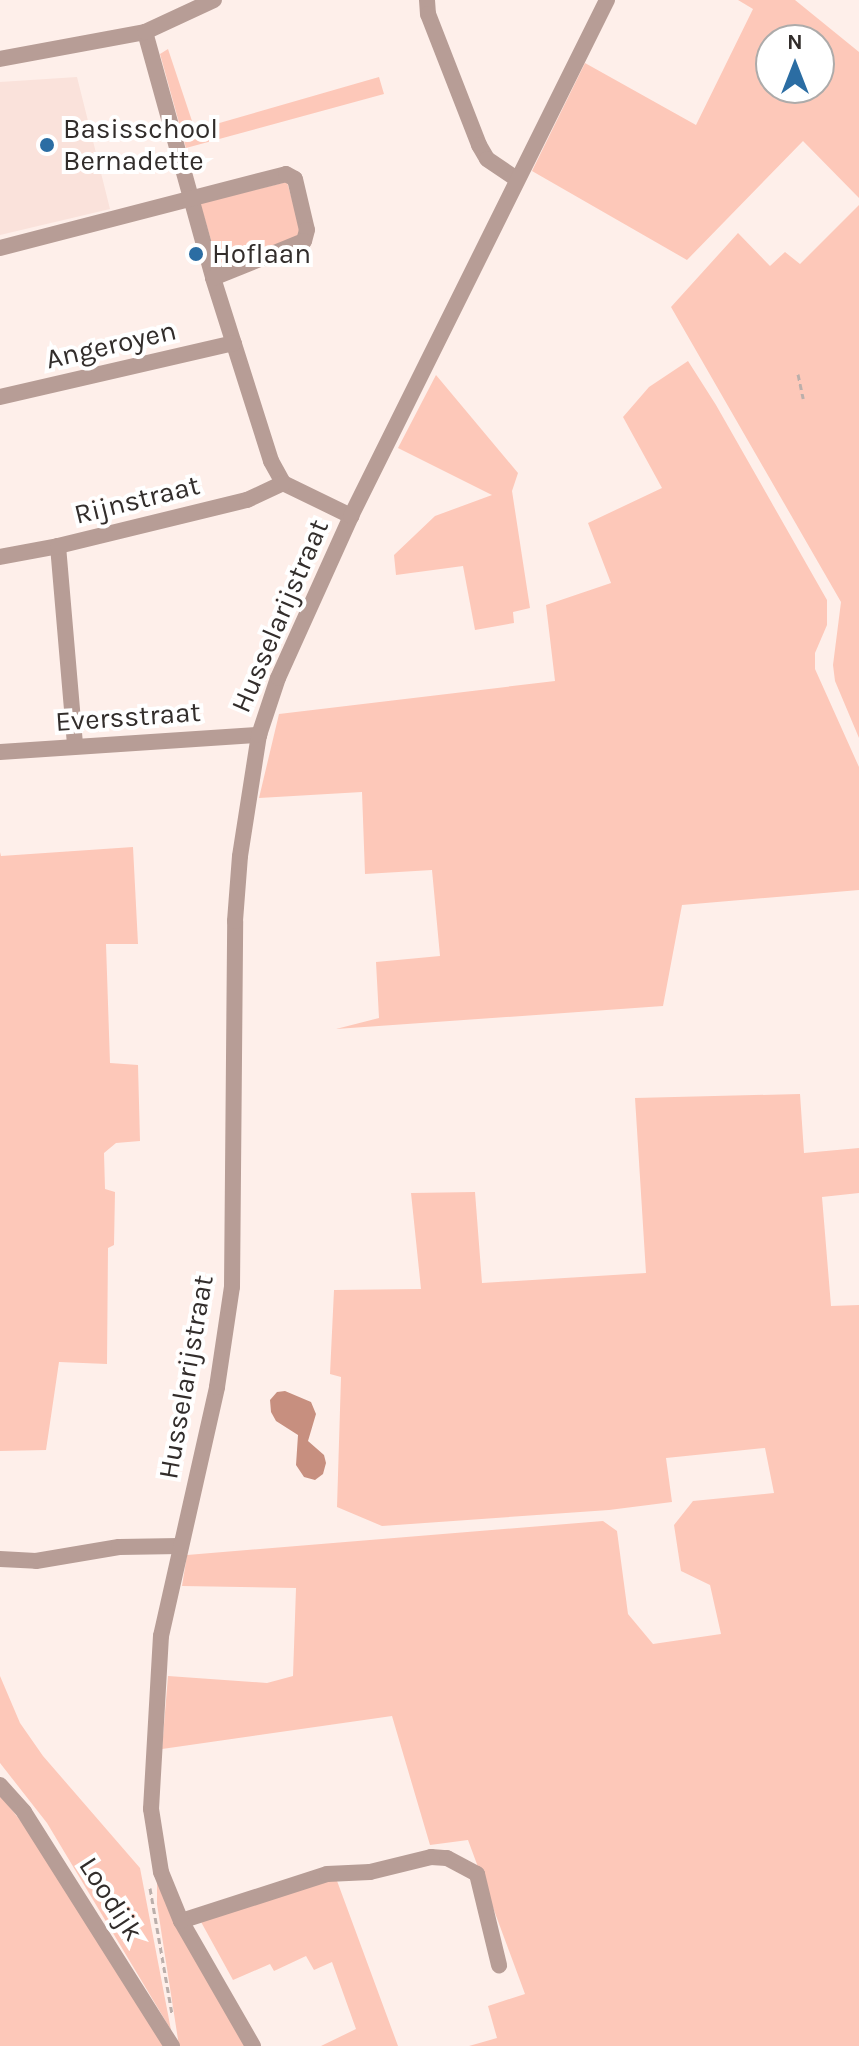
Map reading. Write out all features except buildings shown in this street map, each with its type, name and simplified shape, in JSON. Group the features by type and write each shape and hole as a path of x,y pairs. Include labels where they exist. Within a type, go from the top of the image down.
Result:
{"street":[{"path":"0,59 145,32 214,0"},
{"path":"427,0 428,14 479,145 487,159 517,179"},
{"name":"Husselarijstraat","path":"253,2046 181,1921 161,1872 151,1809 161,1636 217,1387 232,1287 235,921 240,856 259,735 278,678 351,516 607,0"},
{"path":"145,32 213,278 271,461 283,483 351,516"},
{"path":"0,248 286,174 295,179 307,230 304,241 213,278"},
{"name":"Angeroyen","path":"0,397 234,343"},
{"name":"Rijnstraat","path":"0,557 247,500 283,483"},
{"path":"58,546 75,746"},
{"name":"Eversstraat","path":"0,752 259,735"},
{"path":"0,1559 36,1561 119,1547 180,1546"},
{"name":"Loodijk","path":"0,1785 24,1812 172,2046"},
{"path":"181,1921 327,1874 370,1872 431,1857 447,1858 477,1874 499,1965"}],"path":[{"path":"798,374 803,398"},
{"path":"150,1886 174,2026"}],"shaded area":[{"path":"738,0 795,0 825,24 755,24 755,104 835,104 835,32 859,52 859,198 803,141 687,260 532,171 585,63 696,125 753,9"},
{"path":"168,49 195,130 379,77 384,94 186,148 160,54"},
{"name":"Basisschool Bernadette","path":"77,77 110,209 0,235 0,82"},
{"path":"287,182 304,241 225,266 216,257 200,203"},
{"path":"859,205 859,738 835,681 833,665 841,602 671,307 738,233 770,266 785,252 800,264"},
{"path":"688,361 827,600 827,625 815,653 815,669 859,767 859,890 682,905 663,1006 336,1029 379,1018 376,962 440,956 432,870 365,874 362,792 259,798 279,714 555,681 546,605 611,583 588,523 662,488 623,417 649,387"},
{"path":"436,375 518,473 512,491 530,608 513,612 514,623 475,630 463,566 396,575 394,555 435,516 492,495 398,448"},
{"path":"133,847 138,944 106,944 110,1063 138,1065 140,1141 116,1143 104,1153 105,1189 115,1192 114,1245 108,1248 107,1364 59,1362 46,1450 0,1451 0,852 1,856"},
{"path":"800,1094 804,1153 859,1148 859,1193 822,1197 831,1306 859,1305 859,2046 469,2046 497,2038 488,2006 525,1994 468,1840 430,1845 392,1716 162,1749 168,1676 267,1683 293,1676 296,1588 182,1586 187,1555 603,1521 617,1531 628,1614 653,1644 721,1634 710,1585 681,1571 674,1525 693,1501 774,1493 765,1448 666,1458 672,1502 609,1510 382,1526 337,1507 341,1377 330,1374 334,1290 421,1289 411,1193 475,1192 482,1283 646,1273 635,1098"},
{"path":"285,1391 311,1402 316,1414 308,1441 324,1455 326,1463 323,1474 315,1480 304,1477 296,1465 298,1435 276,1421 271,1412 270,1400 277,1392"},
{"path":"0,1676 20,1723 43,1756 140,1868 171,2030 47,1823 0,1763"},
{"path":"0,1795 31,1834 165,2046 0,2046"},
{"path":"157,1869 249,2046 179,2046 157,1904"},
{"path":"333,1870 398,2046 321,2046 356,2029 332,1962 314,1970 306,1956 274,1971 270,1964 233,1980 195,1911"}],"place":[{"name":"Basisschool Bernadette","path":"47,145"},
{"name":"Hoflaan","path":"196,254"}]}
